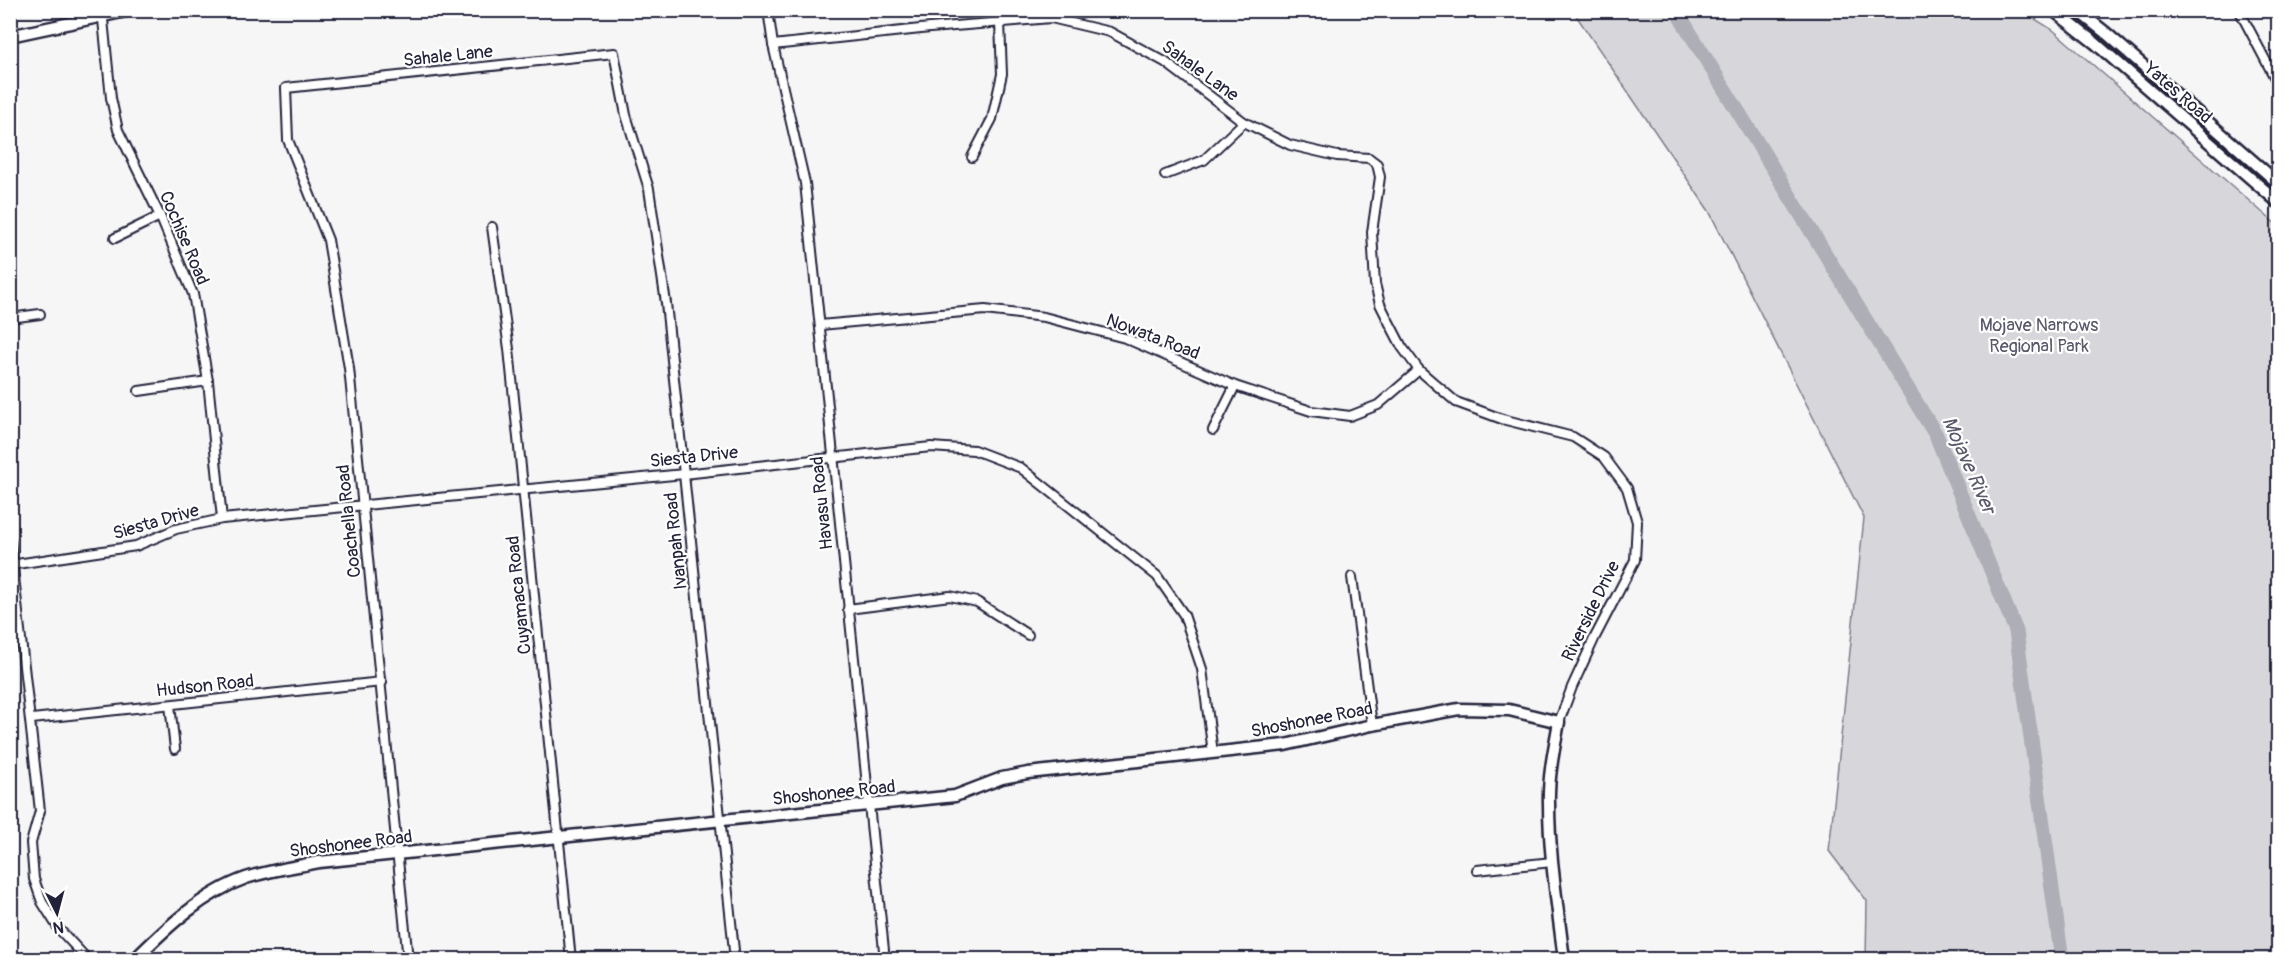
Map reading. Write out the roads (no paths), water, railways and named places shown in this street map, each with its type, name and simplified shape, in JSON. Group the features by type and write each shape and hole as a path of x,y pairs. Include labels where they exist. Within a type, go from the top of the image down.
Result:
{"street":[{"path":"10,36 102,14 130,10"},
{"name":"Havasu Road","path":"768,10 773,45 804,183 885,960"},
{"name":"Yates Road","path":"2053,10 2095,43 2278,202"},
{"name":"Yates Road","path":"2077,10 2278,183"},
{"path":"2239,10 2278,84"},
{"name":"Cochise Road","path":"102,14 111,98 118,129 160,216 193,294 208,381 222,519"},
{"name":"Sahale Lane","path":"773,45 1051,18 1110,32 1165,62 1244,122 1300,148 1337,156 1369,158 1377,164"},
{"path":"972,157 992,119 1002,74 1000,22"},
{"name":"Sahale Lane","path":"286,88 614,53"},
{"name":"Ivanpah Road","path":"614,53 626,115 649,189 666,303 735,960"},
{"name":"Coachella Road","path":"286,88 288,140 328,240 349,368 408,960"},
{"path":"1165,175 1204,160 1244,122"},
{"name":"Riverside Drive","path":"1377,164 1380,177 1372,232 1375,284 1380,304 1402,347 1419,370 1456,402 1502,418 1574,436 1604,457 1627,488 1637,522 1635,560 1595,636 1559,722 1548,803 1552,862 1564,960"},
{"path":"115,238 160,216"},
{"name":"Cuyamaca Road","path":"492,227 509,349 571,960"},
{"name":"Nowata Road","path":"820,325 985,310 1044,317 1125,338 1235,386 1311,411 1350,416 1378,405 1419,370"},
{"path":"10,318 40,314"},
{"path":"139,391 208,381"},
{"path":"1213,430 1235,386"},
{"name":"Siesta Drive","path":"12,565 136,546 176,529 222,519 362,507 930,447 974,450 1021,468 1063,499 1157,576 1184,615 1202,669 1213,753"},
{"path":"10,540 32,719 40,812 31,843 34,879 42,902 59,929 88,960"},
{"path":"1352,577 1372,725"},
{"path":"848,609 950,596 977,602 1028,635"},
{"name":"Hudson Road","path":"32,719 382,682"},
{"path":"170,705 175,749"},
{"name":"Shoshonee Road","path":"134,960 159,935 209,896 246,878 319,862 955,796 1002,778 1028,773 1285,745 1372,725 1458,709 1509,710 1559,722"},
{"path":"1477,870 1552,862"}],"waterway":[{"name":"Mojave River","path":"1676,10 1936,435 2016,631 2062,960"}],"park label":[{"name":"Mojave Narrows Regional Park","path":"2039,335"}]}
